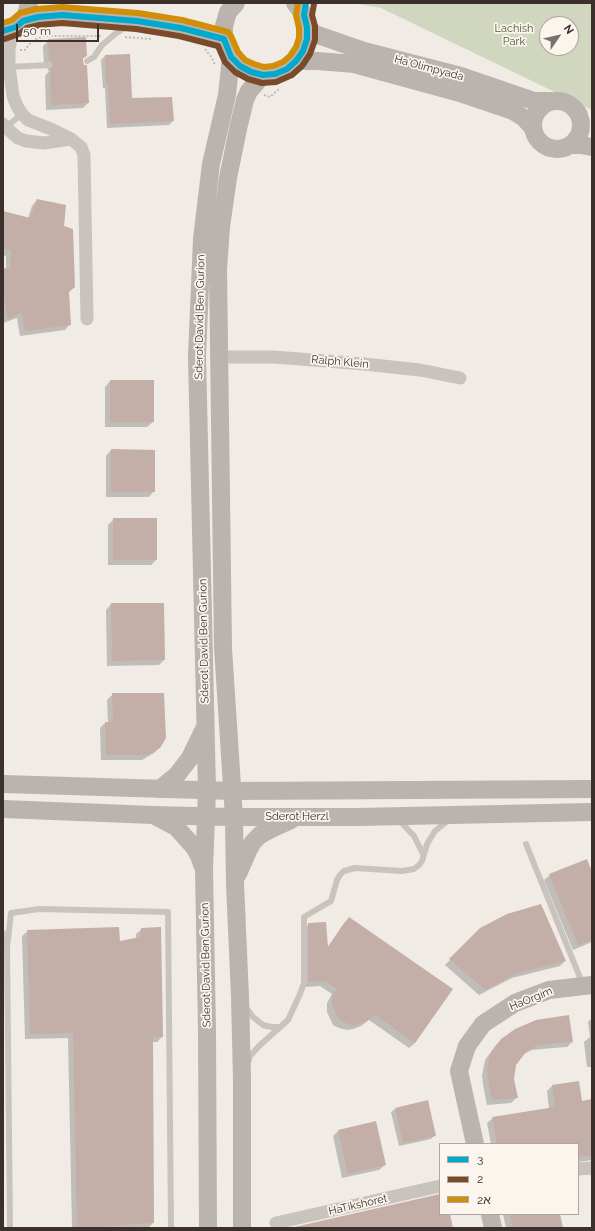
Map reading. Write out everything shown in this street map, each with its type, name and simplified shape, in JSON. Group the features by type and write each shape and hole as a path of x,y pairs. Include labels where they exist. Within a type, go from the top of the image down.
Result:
{"main road":[{"path":"14,26 26,15 29,3"},
{"path":"236,3 228,12 224,26 224,39 227,49 240,66 251,72 263,75 275,74 287,69 296,61 303,51 307,39 303,12"},
{"name":"Ha'Olimpyada","path":"303,12 315,34 358,49 461,76 534,100 554,101"},
{"path":"14,26 38,17 62,15 137,21 181,28 224,39"},
{"name":"Sderot David Ben Gurion","path":"208,1228 204,870 207,790 197,356 202,239 211,164 227,95 232,57"},
{"name":"Ha'Olimpyada","path":"296,61 354,64 460,93 514,111 524,118 533,128"},
{"name":"Sderot David Ben Gurion","path":"242,1228 242,1079 240,996 233,791 223,648 218,269 220,227 228,178 245,100 250,90 263,75"},
{"path":"554,101 568,103 574,107 587,124 575,142 564,148 557,149 547,147 538,140 533,128 536,113 540,107 554,101"},
{"path":"570,145 592,147"},
{"path":"160,789 177,775 190,758 206,725"},
{"path":"3,784 233,791 592,789"},
{"name":"Sderot Herzl","path":"3,809 234,817 358,817 592,812"},
{"path":"153,815 176,827 194,847 204,870"},
{"path":"235,883 246,855 260,835 297,817"},
{"name":"HaOrgim","path":"475,1143 459,1071 467,1046 484,1024 515,1003 549,990 588,985"},
{"path":"490,1215 493,1228"}],"street":[{"path":"14,26 6,66 13,96 22,114 28,120 71,139 81,147 84,155 87,319"},
{"path":"4,127 18,138 35,143 71,139"},
{"name":"Ralph Klein","path":"219,357 274,357 364,364 420,370 460,378"},
{"path":"579,1170 592,1168"},
{"name":"HaTikshoret","path":"276,1223 439,1186"}],"lane":[{"path":"87,61 94,57 102,45 112,36 137,21"},
{"path":"6,66 49,65"},
{"path":"4,127 22,114"},
{"path":"242,1079 250,1056 267,1038 288,1020 304,983 304,917 331,901 336,880 344,871 355,868 410,871 419,865 427,844 435,832 456,814"},
{"path":"395,816 414,836 423,854"},
{"path":"526,844 588,985"},
{"path":"10,1228 7,948 11,913 39,908 168,912 171,1228"},
{"path":"3,933 7,948"},
{"path":"240,996 253,1017 263,1025 280,1027"}],"path":[{"path":"9,50 25,50 31,42 43,36 83,35 156,39"},
{"path":"201,45 212,58 217,68"}],"green space":[{"name":"Lachish Park","path":"354,3 592,3 592,110 381,8"}],"building":[{"path":"86,37 87,56 83,58 83,61 84,65 87,65 89,103 51,105 50,69 53,67 53,62 49,61 48,39"},
{"path":"130,54 132,98 172,97 174,121 110,124 105,55"},
{"path":"37,199 66,205 64,226 73,229 75,287 69,292 71,325 25,331 22,313 7,319 3,294 3,268 10,269 11,250 3,249 3,211 30,218"},
{"path":"110,380 154,380 154,422 110,422"},
{"path":"111,449 155,450 155,492 111,492"},
{"path":"113,518 157,518 157,560 113,560"},
{"path":"111,603 164,603 165,660 112,661"},
{"path":"112,693 164,693 166,738 160,748 148,755 106,755 105,722 113,722"},
{"path":"587,859 592,872 592,940 578,945 549,874"},
{"path":"541,904 566,961 518,973 485,990 449,959 480,928 507,914"},
{"path":"349,917 453,989 415,1043 375,1015 360,1024 353,1025 345,1023 339,1019 332,1006 332,996 337,989 325,981 308,982 308,923 326,922 328,947"},
{"path":"119,927 120,941 140,937 141,928 161,927 163,1037 153,1037 154,1223 109,1226 108,1228 77,1228 73,1033 30,1034 27,930"},
{"path":"569,1015 573,1042 538,1045 526,1052 516,1065 514,1079 518,1098 492,1100 487,1070 490,1054 501,1039 515,1029 536,1020"},
{"path":"579,1081 582,1101 592,1099 592,1156 579,1157 579,1143 497,1143 492,1117 555,1107 552,1085"},
{"path":"428,1100 436,1136 403,1143 395,1108"},
{"path":"376,1121 386,1165 348,1174 338,1130"},
{"path":"439,1194 439,1215 450,1215 453,1228 290,1228"},
{"path":"509,1215 560,1215 563,1228 513,1228"}],"transit line":[{"name":"2א","path":"3,23 12,20 20,13 36,9 62,7 138,13 182,20 228,32 238,52 245,60 264,67 273,66 283,62 290,56 296,47 299,38 299,28 296,15 298,3"},
{"name":"3","path":"3,31 16,27 23,21 38,17 62,15 137,21 181,28 224,39 231,57 240,66 251,72 263,75 275,74 287,69 296,61 303,51 307,39 307,27 304,15 306,3"},
{"name":"2","path":"5,39 19,34 27,28 39,25 62,23 136,29 179,36 218,46 225,62 235,72 248,79 262,83 276,82 292,75 302,66 310,54 315,40 315,26 312,15 314,4"}]}
